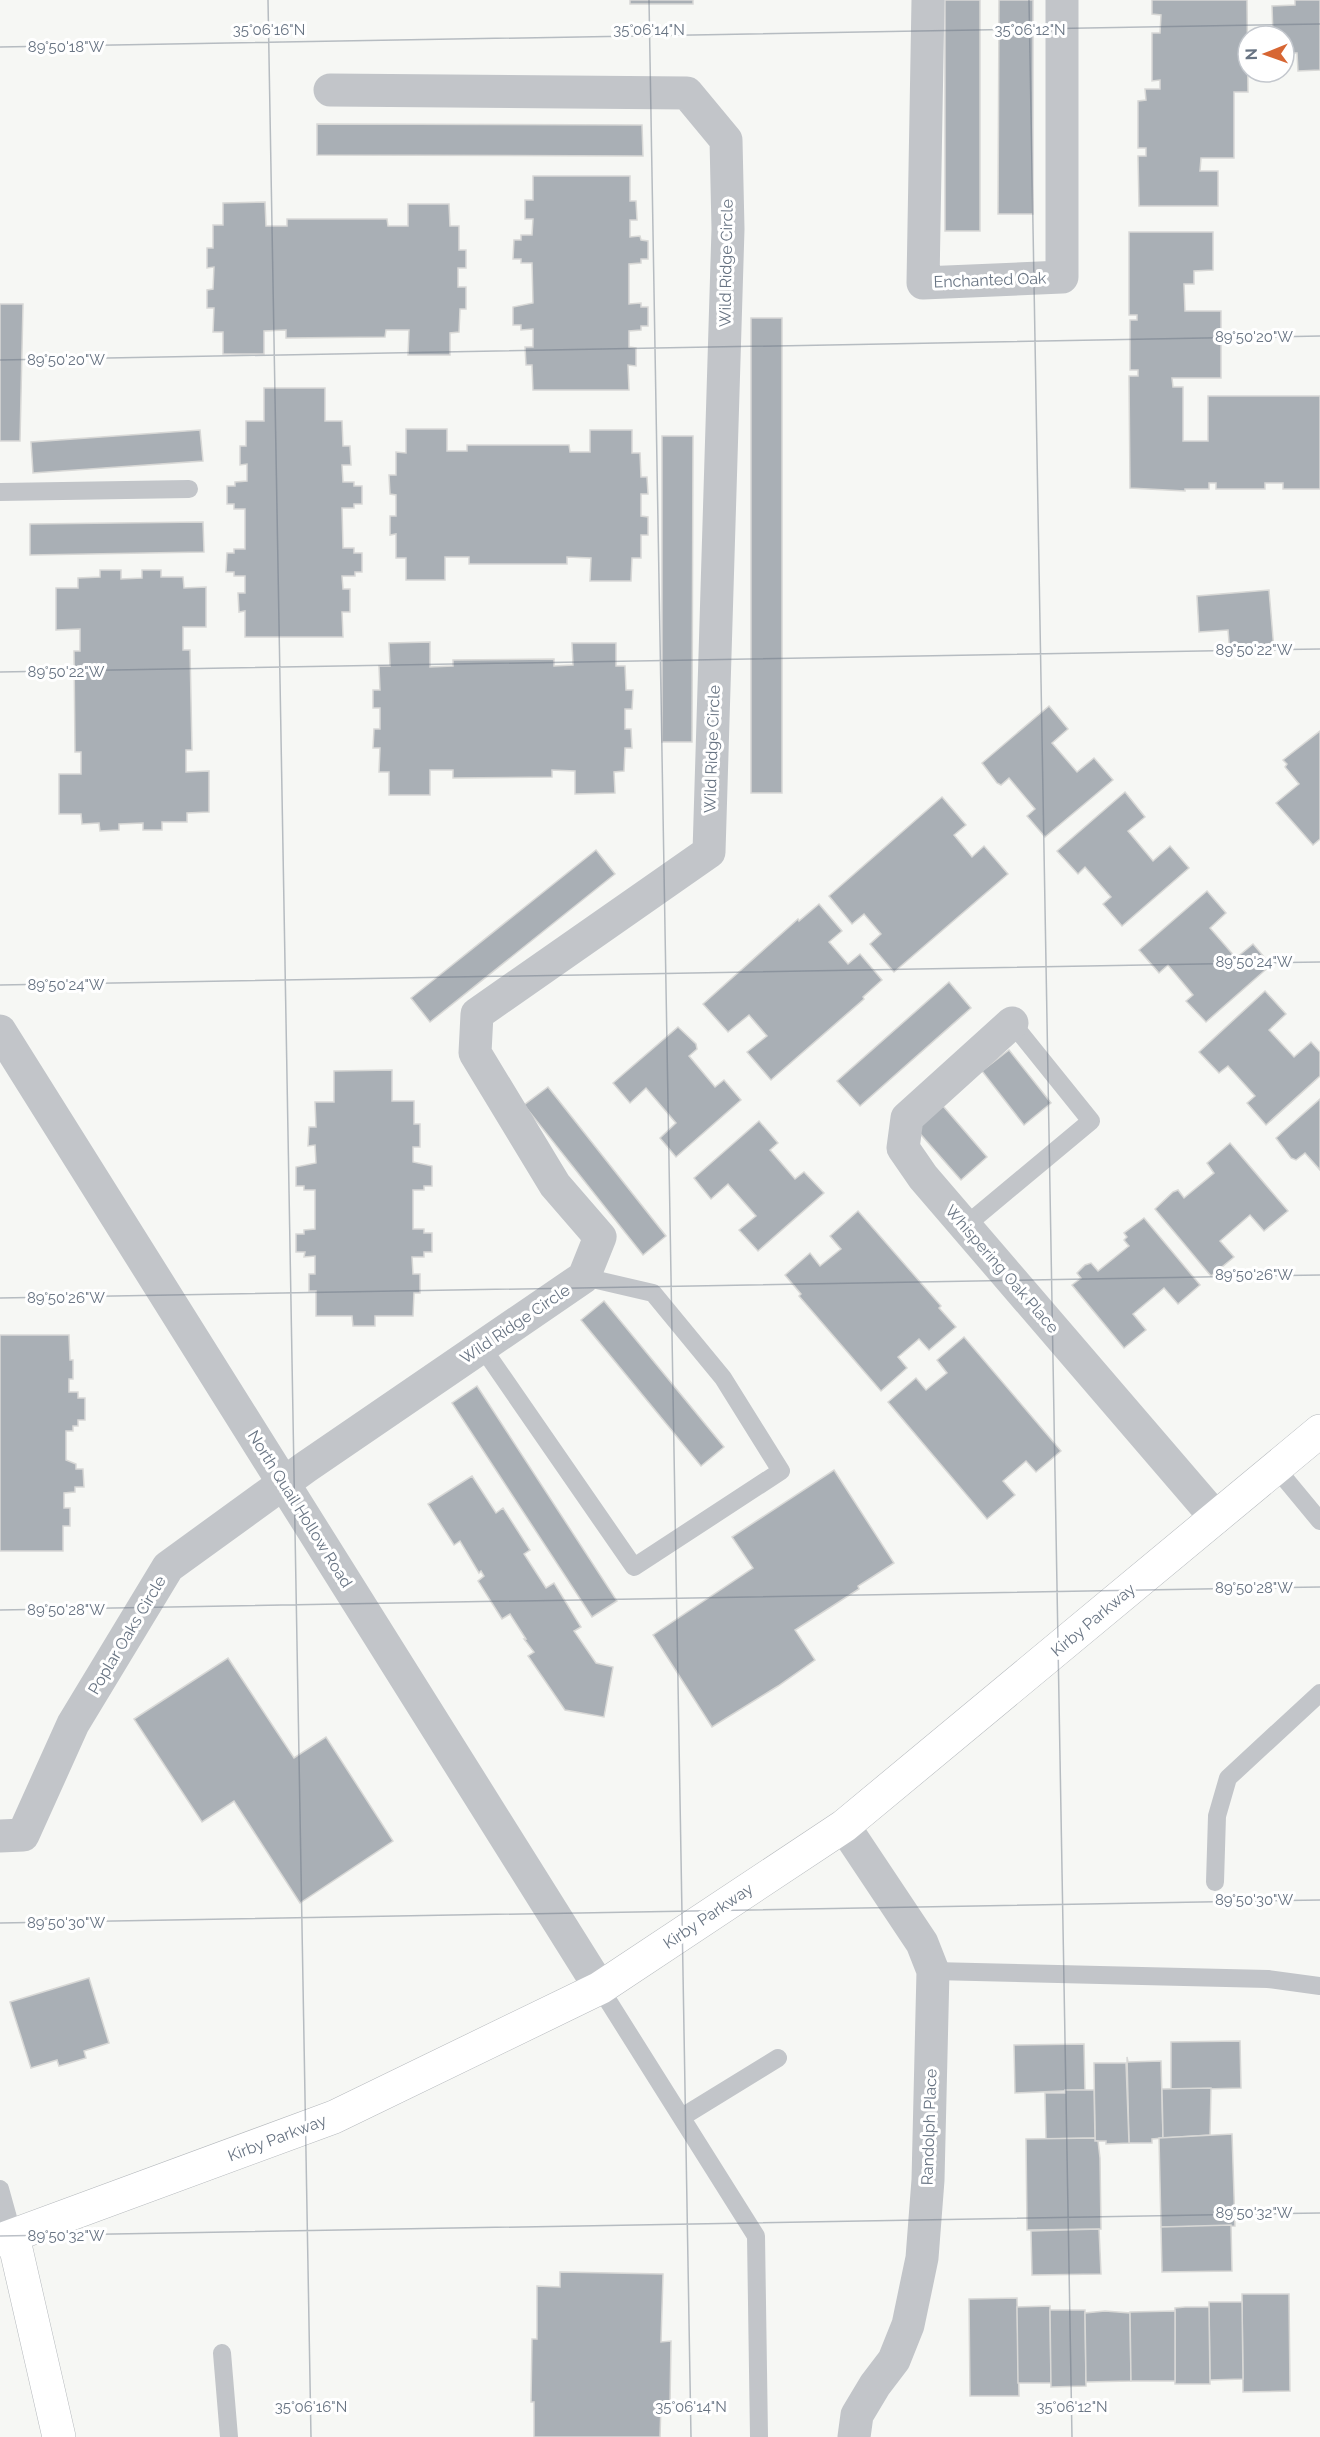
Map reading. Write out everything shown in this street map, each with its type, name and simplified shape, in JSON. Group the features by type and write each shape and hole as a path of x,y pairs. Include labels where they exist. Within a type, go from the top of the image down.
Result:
{"main road":[{"name":"Kirby Parkway","path":"7,2238 334,2117 600,1988 844,1826 1320,1431"},
{"path":"7,2238 59,2437"}],"street":[{"name":"Enchanted Oak","path":"928,0 923,283 1062,277 1062,0"},
{"name":"Wild Ridge Circle","path":"295,1475 584,1277 600,1237 555,1185 475,1053 477,1014 709,852 728,229 726,140 687,93 330,90"},
{"name":"Whispering Oak Place","path":"1012,1023 907,1118 903,1148 923,1177 1216,1518"},
{"name":"North Quail Hollow Road","path":"0,1031 295,1475 600,1988"},
{"name":"Poplar Oaks Circle","path":"0,1836 23,1835 73,1724 168,1567 295,1475"},
{"name":"Randolph Place","path":"844,1826 922,1943 933,1971 928,2180 922,2258 908,2325 894,2360 874,2385 857,2415 854,2437"}],"lane":[{"path":"0,492 189,489"},
{"path":"965,1226 1091,1121 1012,1023"},
{"path":"482,1347 634,1566 780,1471 723,1378 653,1293 584,1277"},
{"path":"1276,1467 1320,1521"},
{"path":"1215,1882 1217,1816 1228,1779 1320,1692"},
{"path":"933,1971 1268,1979 1320,1986"},
{"path":"600,1988 756,2236 759,2437"},
{"path":"681,2117 778,2058"},
{"path":"0,2189 7,2238"},
{"path":"222,2353 229,2437"}],"building":[{"path":"630,0 693,0 693,4 630,4"},
{"path":"945,0 980,0 980,231 945,231"},
{"path":"999,0 1033,0 1033,214 998,214"},
{"path":"1152,0 1247,0 1247,24 1236,24 1236,84 1248,84 1248,92 1234,92 1234,158 1201,158 1200,171 1218,171 1218,206 1139,206 1138,156 1146,156 1146,148 1138,148 1138,101 1146,100 1145,89 1160,89 1160,80 1152,81 1152,33 1160,33 1161,15 1152,14"},
{"path":"1295,0 1320,0 1320,70 1298,71 1296,24 1273,24 1272,6 1295,5"},
{"path":"317,124 642,125 643,156 317,155"},
{"path":"533,176 630,176 630,201 636,201 637,220 630,220 630,237 640,236 641,240 648,241 648,259 641,259 641,263 629,264 629,304 641,303 641,307 648,307 648,326 641,326 641,330 629,331 629,347 636,348 636,366 628,365 629,390 533,390 532,365 526,365 525,347 533,347 533,329 521,330 521,325 513,325 513,307 533,303 532,263 521,263 521,259 513,259 514,240 521,240 521,235 532,235 533,219 525,219 525,200 533,200"},
{"path":"265,202 266,226 287,226 287,219 387,219 388,226 408,226 408,204 449,204 450,226 459,226 459,250 466,250 466,268 458,268 458,287 466,287 466,309 460,309 459,332 450,333 450,355 408,355 409,330 386,330 385,337 286,338 286,330 264,331 264,354 223,354 223,332 213,332 214,308 207,308 207,290 213,289 214,267 207,268 207,248 213,248 213,225 223,225 223,203"},
{"path":"1129,232 1213,232 1213,270 1194,271 1194,284 1184,284 1185,311 1221,311 1221,378 1172,378 1173,387 1183,387 1183,441 1208,441 1208,396 1320,396 1320,489 1283,489 1283,483 1265,483 1265,489 1216,489 1216,483 1209,483 1209,489 1185,489 1185,491 1130,488 1129,376 1138,376 1138,370 1130,370 1130,320 1137,320 1137,315 1129,315"},
{"path":"0,304 23,304 20,441 0,441"},
{"path":"751,318 782,318 782,793 751,793"},
{"path":"264,388 325,388 325,421 342,421 343,446 350,446 351,465 342,465 343,482 354,482 354,486 362,486 362,504 354,504 354,508 342,508 343,548 354,548 354,553 362,553 362,572 355,572 355,576 342,576 343,589 350,589 350,612 342,612 343,637 245,637 245,611 239,612 238,593 245,593 245,576 234,576 234,572 226,572 227,553 234,553 234,549 245,549 245,509 234,509 234,504 227,504 227,486 235,486 235,482 247,481 247,464 240,465 240,446 246,446 246,421 264,421"},
{"path":"406,429 447,429 447,451 467,451 467,445 569,445 570,452 590,452 590,430 632,430 632,453 640,453 641,477 647,477 648,494 641,494 641,516 648,517 648,535 641,535 641,558 632,558 631,581 590,581 591,558 567,557 567,564 469,564 469,557 445,557 445,580 406,580 406,558 396,558 396,534 390,535 390,516 396,516 396,495 390,494 389,475 396,475 396,452 406,453"},
{"path":"200,430 203,461 33,473 31,442"},
{"path":"662,436 693,436 692,742 662,742"},
{"path":"203,522 204,552 30,555 30,524"},
{"path":"100,570 121,570 121,579 142,578 142,570 161,570 161,577 183,577 184,588 206,587 206,627 183,627 183,650 190,650 192,750 186,750 186,772 209,771 209,812 187,813 187,822 162,822 162,830 143,830 143,823 119,824 119,830 100,831 99,823 82,824 81,814 59,814 59,774 81,774 81,752 75,752 74,651 80,651 80,629 56,630 56,588 78,588 78,578 100,577"},
{"path":"1269,590 1274,650 1230,654 1228,630 1199,632 1197,596"},
{"path":"430,642 430,667 453,666 453,660 554,659 554,666 573,665 572,643 616,643 616,666 625,666 626,690 633,690 632,709 625,709 625,729 631,729 632,748 625,748 624,771 614,772 615,793 575,794 575,771 552,770 552,777 453,778 453,770 430,770 430,795 389,795 389,772 379,772 380,748 373,748 374,729 380,729 380,708 373,708 373,690 380,690 379,666 390,666 389,643"},
{"path":"1049,706 1068,729 1052,743 1077,772 1094,758 1113,780 1045,837 1027,816 1035,809 1009,778 1001,785 997,783 982,763"},
{"path":"1320,731 1320,839 1313,845 1276,803 1299,784 1285,767 1287,764 1283,760"},
{"path":"1125,792 1145,817 1128,831 1153,861 1170,846 1189,868 1122,926 1103,904 1111,897 1085,867 1078,874 1057,851"},
{"path":"942,797 966,825 954,835 972,857 984,846 1008,874 894,972 870,944 881,934 864,914 852,924 829,896"},
{"path":"596,850 615,874 430,1022 411,998"},
{"path":"1207,891 1226,913 1210,928 1236,958 1253,944 1271,965 1206,1022 1186,1001 1193,995 1168,965 1159,973 1139,950"},
{"path":"819,904 842,931 829,942 848,964 860,954 882,980 863,997 864,999 771,1080 747,1052 767,1036 749,1015 728,1032 703,1004 798,919 799,921"},
{"path":"949,982 971,1008 860,1106 837,1081"},
{"path":"1265,991 1286,1014 1269,1030 1294,1057 1311,1042 1320,1052 1320,1076 1266,1125 1247,1103 1255,1096 1228,1066 1219,1073 1199,1052"},
{"path":"678,1027 696,1044 697,1049 689,1056 715,1087 724,1080 741,1100 676,1157 660,1138 676,1123 646,1088 630,1103 613,1083"},
{"path":"1009,1050 1051,1103 1024,1125 982,1071"},
{"path":"392,1070 392,1101 414,1101 414,1124 420,1124 420,1147 413,1147 413,1162 432,1166 432,1186 424,1186 424,1190 413,1190 413,1229 424,1229 424,1233 432,1233 432,1252 424,1252 424,1257 412,1257 413,1274 420,1274 420,1293 414,1293 413,1316 375,1316 375,1326 353,1326 352,1316 316,1316 316,1291 309,1291 309,1274 315,1274 315,1256 304,1257 305,1252 296,1252 296,1234 304,1234 304,1230 315,1229 315,1190 304,1190 304,1186 296,1186 296,1167 316,1163 315,1145 308,1146 309,1127 316,1127 315,1102 334,1102 334,1071"},
{"path":"548,1087 666,1236 643,1255 524,1105"},
{"path":"1320,1099 1320,1170 1305,1153 1296,1160 1291,1158 1276,1138"},
{"path":"943,1106 987,1157 961,1180 916,1129"},
{"path":"759,1121 778,1143 770,1150 795,1179 804,1172 824,1193 758,1251 739,1230 756,1216 728,1184 711,1199 694,1178"},
{"path":"1230,1143 1288,1211 1264,1231 1250,1215 1220,1241 1234,1257 1211,1276 1155,1209 1178,1190 1184,1198 1214,1173 1207,1163"},
{"path":"858,1211 941,1306 939,1308 956,1327 929,1350 919,1339 898,1357 907,1368 881,1391 799,1296 801,1294 785,1275 810,1253 820,1266 841,1249 830,1236"},
{"path":"1144,1218 1200,1285 1178,1304 1164,1288 1133,1314 1146,1330 1124,1348 1072,1285 1081,1278 1077,1273 1085,1265 1091,1263 1098,1271 1129,1246 1124,1240 1127,1237 1124,1233"},
{"path":"604,1301 724,1447 701,1466 581,1320"},
{"path":"0,1335 69,1335 73,1379 69,1379 69,1392 78,1392 78,1398 85,1398 85,1420 78,1420 78,1426 73,1426 73,1431 66,1431 66,1460 76,1464 76,1469 83,1469 84,1487 75,1487 75,1492 64,1493 64,1508 70,1508 70,1526 63,1526 63,1551 0,1551"},
{"path":"964,1337 1061,1451 1036,1472 1026,1461 1003,1481 1015,1495 987,1519 888,1402 916,1378 926,1390 947,1373 937,1360"},
{"path":"477,1386 617,1601 592,1617 452,1403"},
{"path":"834,1470 894,1563 858,1586 859,1589 795,1630 815,1660 712,1727 653,1635 753,1568 732,1537"},
{"path":"472,1476 496,1513 503,1508 530,1550 524,1554 546,1588 554,1583 581,1627 574,1631 596,1663 613,1667 604,1717 565,1710 528,1656 534,1652 510,1614 502,1619 478,1581 484,1576 481,1571 479,1573 460,1541 454,1545 428,1504"},
{"path":"228,1658 294,1758 326,1737 393,1841 300,1903 234,1801 202,1822 134,1719"},
{"path":"89,1978 109,2043 84,2051 86,2058 59,2066 57,2060 31,2068 10,2002"},
{"path":"1240,2041 1241,2088 1171,2090 1171,2042"},
{"path":"1084,2044 1085,2090 1015,2093 1014,2045"},
{"path":"1127,2057 1128,2062 1161,2061 1163,2138 1152,2139 1152,2143 1129,2143"},
{"path":"1094,2063 1126,2063 1129,2143 1106,2144 1106,2141 1095,2141"},
{"path":"1211,2088 1210,2135 1163,2138 1162,2089"},
{"path":"1065,2090 1094,2090 1095,2138 1046,2139 1045,2093 1065,2093"},
{"path":"1232,2134 1235,2226 1161,2227 1159,2138"},
{"path":"1095,2138 1095,2141 1098,2141 1100,2158 1101,2229 1027,2230 1026,2139"},
{"path":"1231,2225 1232,2271 1162,2272 1161,2227"},
{"path":"1099,2229 1101,2274 1032,2275 1031,2231"},
{"path":"560,2272 663,2274 661,2342 671,2341 670,2405 661,2404 660,2437 534,2437 534,2402 531,2402 532,2339 537,2339 537,2286 560,2287"},
{"path":"1242,2294 1289,2294 1290,2391 1243,2392"},
{"path":"1017,2298 1019,2396 970,2396 969,2299"},
{"path":"1209,2302 1242,2302 1243,2379 1210,2380"},
{"path":"1050,2306 1051,2383 1018,2383 1017,2307"},
{"path":"1209,2307 1210,2384 1175,2384 1175,2308"},
{"path":"1050,2310 1085,2310 1086,2386 1051,2387"},
{"path":"1105,2311 1130,2313 1131,2381 1086,2382 1085,2313"},
{"path":"1175,2311 1175,2381 1131,2381 1130,2312"}]}
